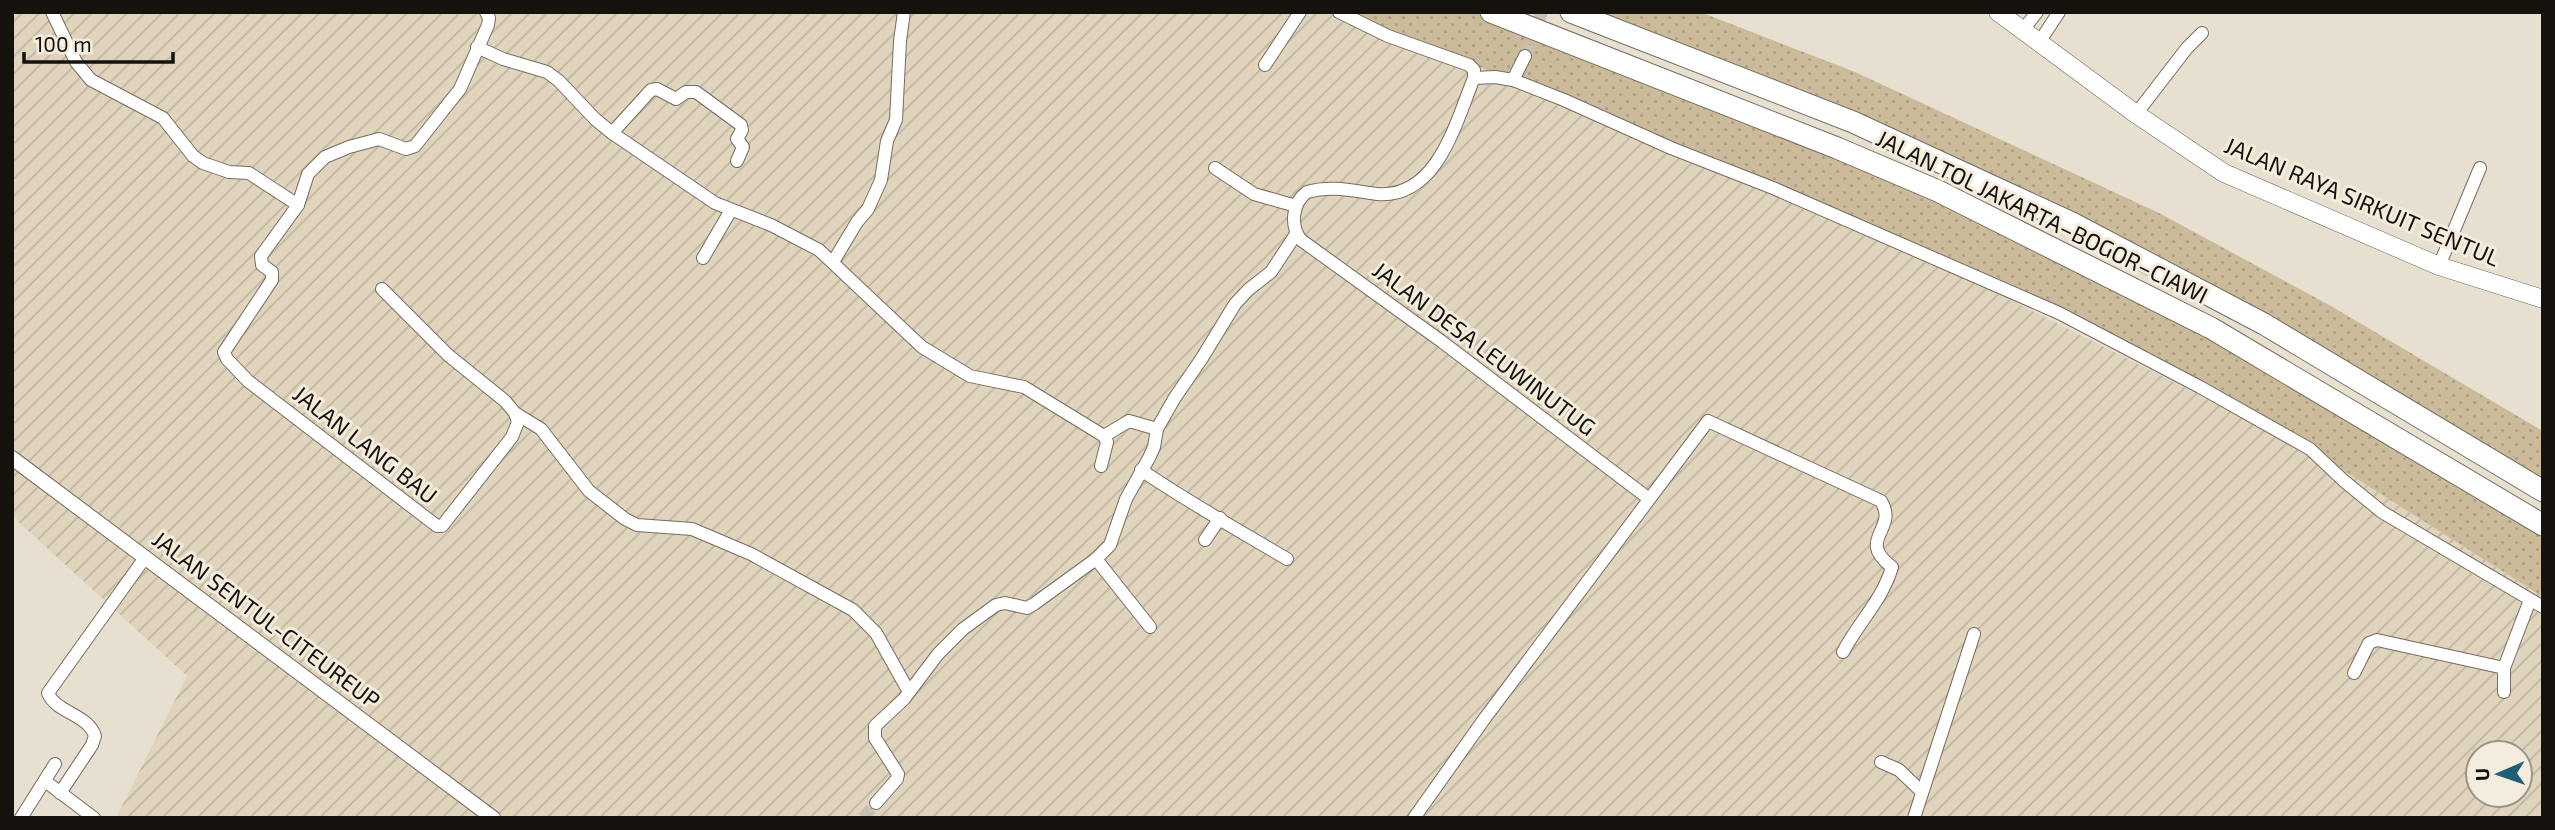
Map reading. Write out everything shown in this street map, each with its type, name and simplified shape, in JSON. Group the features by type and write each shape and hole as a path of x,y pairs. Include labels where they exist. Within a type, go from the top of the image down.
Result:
{"highway":[{"name":"JALAN TOL JAKARTA–BOGOR–CIAWI","path":"1491,12 1838,148 1938,191 2211,328 2543,524"},
{"name":"JALAN TOL JAKARTA–BOGOR–CIAWI","path":"1570,12 1853,122 2072,223 2264,324 2543,491"}],"main road":[{"name":"JALAN RAYA SIRKUIT SENTUL","path":"1998,12 2136,114 2224,173 2439,266 2543,299"}],"street":[{"path":"51,12 85,75 163,118 193,156 203,163 229,172 249,173 298,205 308,174 324,157 379,139 406,149 415,146 460,89 488,24 486,12"},
{"path":"833,262 868,209 881,180 887,141 896,120 898,106 900,41 904,12"},
{"path":"1265,65 1300,12"},
{"path":"876,803 897,779 898,774 874,738 875,726 909,692 938,654 979,617 996,605 1005,603 1027,608 1096,559 1110,545 1126,499 1154,447 1157,429 1235,304 1270,272 1296,234 1296,206 1302,196 1316,189 1348,188 1381,194 1404,190 1424,179 1440,156 1474,78 1474,70 1468,65 1388,36 1339,12"},
{"path":"2024,30 2037,12"},
{"path":"2040,41 2059,12"},
{"path":"2136,114 2187,48 2202,33"},
{"path":"477,47 554,76 612,133 715,203 801,240 833,262 922,347 970,376 1024,387 1105,439"},
{"path":"1513,80 1524,56"},
{"path":"1474,78 1513,80 1564,100 2059,313 2200,387 2310,449 2382,512 2543,614"},
{"path":"612,133 644,96 654,89 676,99 686,92 696,92 741,125 742,130 737,139 743,147 737,161"},
{"path":"1215,168 1254,194 1296,206"},
{"path":"2439,266 2480,168"},
{"name":"JALAN LANG BAU","path":"298,205 261,256 262,265 272,272 272,280 225,352 227,359 248,381 436,526 442,526 448,520 512,437 518,422 515,413"},
{"path":"703,258 731,210"},
{"name":"JALAN DESA LEUWINUTUG","path":"1296,234 1648,498"},
{"path":"382,289 447,355 505,401 515,413 541,429 589,491 625,519 637,525 692,529 751,554 853,610 876,633 909,692"},
{"path":"1101,466 1105,439 1129,421 1157,429"},
{"path":"1414,818 1648,498 1708,421 1881,501 1886,511 1886,519 1878,536 1876,550 1892,567 1878,601 1856,627 1843,652"},
{"name":"JALAN SENTUL-CITEUREUP","path":"12,458 493,818"},
{"path":"1141,470 1182,498 1287,559"},
{"path":"1205,540 1220,518"},
{"path":"60,793 92,745 95,736 87,723 57,704 48,693 145,559"},
{"path":"1096,559 1150,627"},
{"path":"2529,604 2543,607"},
{"path":"2504,692 2504,668 2529,604"},
{"path":"1914,818 1974,634"},
{"path":"2354,673 2369,643 2377,640 2504,668"},
{"path":"1881,762 1899,770 1922,792"},
{"path":"21,818 55,764"},
{"path":"45,781 94,818"}],"shaded area":[{"path":"12,12 1334,12 1480,64 1905,247 2321,456 2543,597 2543,818 116,818 187,676 12,516"},
{"path":"1340,12 1491,12 2000,221 2543,525 2543,597 2310,449 2049,308 1564,100"},
{"path":"1571,12 1700,12 1855,72 2159,213 2331,306 2543,431 2543,491 2115,245"}],"tunnel":[{"path":"1525,56 1542,12"},
{"path":"863,818 876,803"}]}
